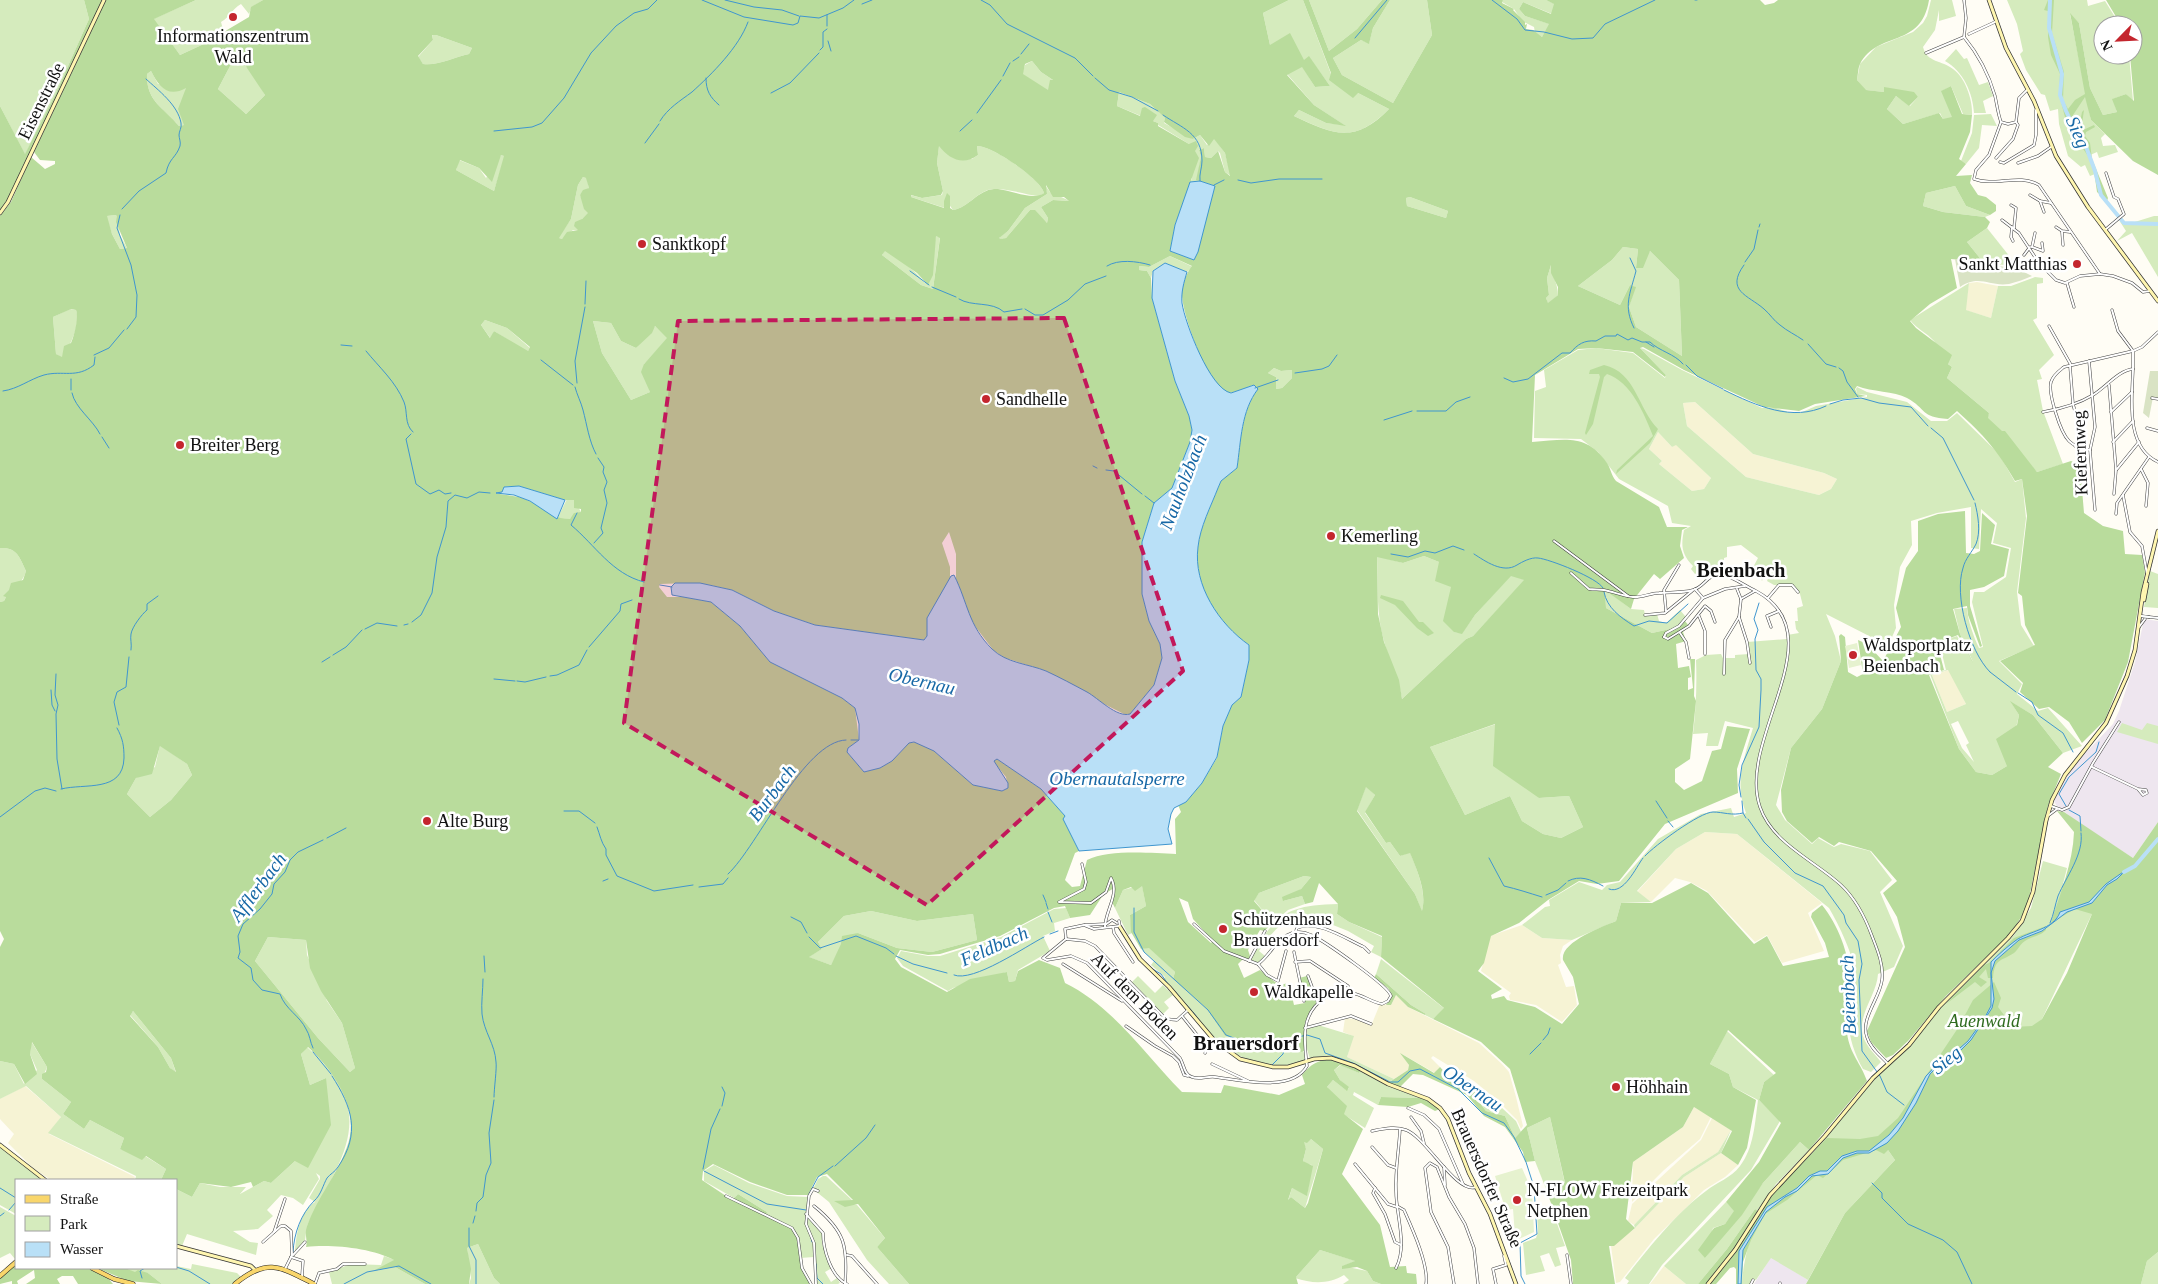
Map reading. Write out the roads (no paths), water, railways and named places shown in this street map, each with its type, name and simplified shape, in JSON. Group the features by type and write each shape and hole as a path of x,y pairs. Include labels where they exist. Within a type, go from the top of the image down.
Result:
{"main road":[{"name":"Eisenstraße","path":"0,213 8,202 104,0"},
{"path":"1989,0 1995,22 2014,66 2038,109 2052,147 2080,195 2158,301"},
{"path":"1708,1284 1734,1250 1770,1195 1820,1142 1873,1078 1909,1045 1939,1007 2008,938 2022,921 2033,892 2050,806 2065,775 2111,715 2132,662 2142,603 2146,592 2146,581 2158,531"},
{"name":"Brauersdorfer Straße","path":"1118,925 1140,959 1169,986 1214,1040 1240,1059 1257,1065 1288,1067 1328,1058 1347,1063 1388,1084 1436,1104 1448,1119 1504,1250 1516,1284"},
{"path":"0,1145 45,1179"},
{"path":"178,1247 251,1266 255,1270"},
{"path":"0,1276 15,1263"},
{"path":"235,1284 255,1270 268,1266 285,1269 314,1284"},
{"path":"94,1269 114,1279 133,1284"}],"street":[{"path":"1964,0 1966,18 1964,37 1978,55 1986,73 1995,96 2001,122 1989,155 1976,170 1974,176 1976,180 2032,181 2039,185 2100,274"},
{"path":"1969,34 1995,22"},
{"path":"1926,53 1964,37"},
{"path":"1996,158 2013,140 2018,125 2016,122 2019,98 2028,89"},
{"path":"2000,162 2004,163 2034,145 2038,109"},
{"path":"2001,122 2008,124 2016,122"},
{"path":"2018,163 2038,156 2052,147"},
{"path":"2105,230 2124,212 2118,199 2114,197 2106,173"},
{"path":"2030,195 2040,201 2052,202"},
{"path":"2040,201 2044,212"},
{"path":"2011,205 2016,208 2010,237 2013,241"},
{"path":"2002,220 2013,228 2031,248 2049,275 2059,282 2067,283 2078,277 2100,274 2132,282 2143,292 2150,291"},
{"path":"2056,227 2062,231 2071,232"},
{"path":"2062,231 2063,244"},
{"path":"2024,255 2031,248 2032,236 2035,233"},
{"path":"2031,248 2043,251 2042,243"},
{"path":"2067,283 2074,306"},
{"path":"2112,310 2118,331 2133,351 2133,420 2139,442 2149,457 2157,461 2158,456"},
{"path":"2049,326 2070,366 2073,404 2081,434 2076,446"},
{"path":"2090,450 2076,446 2064,433 2050,393 2051,383 2060,370 2133,351 2142,347 2158,332"},
{"name":"Kiefernweg","path":"2090,361 2095,427 2090,450 2095,510"},
{"path":"2044,412 2056,410 2092,396 2125,371 2133,369"},
{"path":"2109,384 2116,470 2114,494"},
{"path":"2111,412 2132,392"},
{"path":"2152,398 2158,399"},
{"path":"2113,442 2133,420"},
{"path":"2147,428 2158,430"},
{"path":"2116,470 2139,442"},
{"path":"2116,514 2116,506 2149,457"},
{"path":"2141,469 2148,483 2146,506"},
{"path":"2123,495 2130,531 2142,546 2148,575"},
{"path":"1554,541 1628,596"},
{"path":"1666,611 1663,592 1679,565"},
{"path":"1571,573 1589,589 1640,597 1663,592 1694,590 1703,598"},
{"path":"1645,615 1666,611 1708,578 1716,575 1729,577 1768,598 1780,610 1786,630 1788,658 1759,753 1756,777 1758,802 1764,816 1777,834 1841,884 1854,899 1863,915 1877,949 1882,978 1868,1019 1866,1034 1871,1046 1888,1064"},
{"path":"1768,598 1779,585 1792,585 1798,592"},
{"path":"1715,622 1708,607 1704,607 1680,633 1667,639 1664,635 1680,626 1703,598 1726,589 1737,589 1746,586"},
{"path":"1737,589 1741,599 1739,617 1747,642 1750,663"},
{"path":"1741,599 1755,591"},
{"path":"1771,627 1767,616 1780,610"},
{"path":"1698,615 1703,623 1705,654"},
{"path":"2140,616 2158,618"},
{"path":"1724,674 1724,640 1739,617"},
{"path":"2138,629 2148,617"},
{"path":"1680,633 1685,638 1689,658"},
{"path":"2046,819 2052,812 2069,807 2119,722"},
{"path":"2091,767 2138,789"},
{"path":"2050,806 2058,809"},
{"path":"1082,864 1086,882 1084,889 1059,902 1091,903 1106,892 1111,878 1114,890 1105,925"},
{"path":"1084,925 1094,930 1105,925 1112,920 1118,925 1113,927 1105,925 1084,925 1065,929 1066,939 1085,941 1095,946 1166,1019 1174,1020 1188,1010"},
{"path":"1194,924 1224,951 1258,964 1267,975 1278,981 1286,951"},
{"path":"1295,932 1302,925 1316,926 1364,947 1369,952"},
{"path":"1113,927 1114,932 1133,962"},
{"path":"1249,960 1265,931"},
{"path":"1126,1026 1173,1056 1179,1062 1184,1075 1214,1076 1251,1082 1285,1080 1298,1076 1307,1067 1305,1028 1309,1015 1318,1003 1335,994 1350,993 1382,1004 1388,1001 1391,996 1387,988 1316,937 1302,932 1295,932 1282,938 1258,964"},
{"name":"Auf dem Boden","path":"1066,939 1043,957 1046,960 1068,956 1082,959 1180,1058 1189,1076"},
{"path":"1294,952 1304,1001"},
{"path":"1295,962 1310,961 1348,986 1350,993"},
{"path":"1063,964 1126,1004"},
{"path":"1308,976 1318,1003"},
{"path":"1182,1016 1208,1047"},
{"path":"1305,1028 1352,1016 1371,1024"},
{"path":"1318,1024 1324,1027"},
{"path":"1205,1053 1214,1040"},
{"path":"1212,1064 1251,1082"},
{"path":"1408,1108 1424,1114 1440,1129 1463,1184"},
{"path":"1411,1117 1421,1131 1424,1144"},
{"path":"1372,1131 1400,1129 1412,1133 1463,1184 1471,1189 1476,1187"},
{"path":"1396,1268 1401,1258 1397,1206 1400,1129"},
{"path":"1372,1147 1388,1165 1397,1168"},
{"path":"1454,1284 1448,1247 1430,1207 1425,1168 1430,1163 1437,1167 1444,1186 1465,1224 1474,1248 1478,1284"},
{"path":"1355,1164 1388,1204 1403,1208 1424,1266 1426,1284"},
{"path":"1444,1167 1444,1186"},
{"path":"1375,1188 1373,1193 1385,1214 1392,1237 1397,1244 1401,1245"},
{"path":"816,1284 814,1243 806,1224 806,1214 812,1190 818,1191"},
{"path":"726,1196 792,1228 798,1238 802,1268 811,1284"},
{"path":"274,1232 285,1199"},
{"path":"806,1214 822,1233 823,1244 834,1270 841,1281 846,1284 847,1255 843,1239 826,1216 814,1206"},
{"path":"263,1242 284,1225 292,1232 291,1257"},
{"path":"285,1269 291,1257 304,1242"},
{"path":"1496,1284 1493,1269 1506,1265 1504,1250"},
{"path":"847,1255 852,1256 877,1284"},
{"path":"1568,1255 1571,1284"},
{"path":"291,1257 303,1261 302,1278"},
{"path":"314,1284 319,1273 337,1269 343,1264 364,1264"}],"water":[{"path":"1200,181 1215,186 1198,252 1194,260 1170,251 1175,225 1190,182"},
{"name":"Obernautalsperre","path":"1165,263 1187,272 1182,295 1184,312 1193,339 1215,380 1223,389 1231,393 1254,385 1258,389 1252,398 1245,417 1237,468 1221,481 1203,524 1198,547 1200,575 1204,589 1218,615 1249,645 1249,660 1241,697 1232,705 1223,726 1217,757 1202,783 1186,802 1174,808 1171,814 1168,829 1172,844 1079,851 1063,819 1065,816 1041,789 997,759 994,761 1008,783 1008,788 1002,791 973,785 934,751 914,742 909,743 892,761 880,768 864,772 847,752 848,748 859,740 859,724 855,708 842,698 770,662 740,626 711,602 672,595 671,587 675,583 700,583 732,590 774,611 815,625 924,640 927,636 927,618 951,576 954,575 969,614 978,631 998,654 1046,671 1087,692 1119,713 1130,714 1154,685 1162,658 1160,644 1149,621 1142,594 1142,542 1154,503 1172,488 1190,442 1192,430 1189,416 1175,381 1152,298 1153,271"},
{"path":"519,486 565,500 557,519 530,501 514,495 496,493 502,492 504,487"},
{"path":"2126,870 2107,885 2092,903 2067,912 2042,931 2019,940 1995,961 1991,973 1991,962 2015,941 2052,923 2060,912 2089,902 2106,884"},
{"path":"1991,973 1994,999 1992,1008 1971,1040 1961,1050 1949,1055 1930,1074 1916,1103 1898,1131 1887,1143 1869,1153 1857,1153 1843,1158 1828,1174 1812,1176 1797,1191 1785,1197 1766,1212 1743,1250 1741,1284 1738,1284 1739,1251 1767,1207 1797,1188 1809,1176 1820,1171 1827,1171 1842,1156 1857,1151 1869,1151 1889,1135 1903,1118 1926,1076 1947,1054 1960,1048 1968,1041 1984,1019 1991,1006"}],"waterway":[{"path":"494,131 532,127 542,123 564,98 591,53 616,26 634,13 648,9 657,0"},
{"name":"Nauholzbach","path":"702,0 744,17 793,25 798,23 800,16 819,18 843,8 854,0"},
{"path":"725,0 754,7 782,10 799,16"},
{"path":"862,4 872,0"},
{"name":"Nauholzbach","path":"981,0 990,5 1007,24 1075,58 1093,76"},
{"path":"1355,38 1387,0"},
{"path":"1492,0 1517,19 1525,30 1544,32 1572,39 1593,38 1605,24 1655,0"},
{"name":"Sieg","path":"2050,0 2049,28 2062,74 2060,95 2079,138 2085,144 2101,195 2124,223 2158,224"},
{"path":"827,15 827,26"},
{"path":"660,121 670,108 692,92 724,60 738,41 748,22"},
{"path":"820,50 823,47 823,32 827,29"},
{"path":"828,41 831,51"},
{"path":"1021,54 1029,44"},
{"path":"771,93 790,83 819,53"},
{"path":"1013,61 1019,57"},
{"path":"1003,76 1010,63"},
{"path":"706,78 709,93 719,105"},
{"name":"Nauholzbach","path":"1095,78 1109,90 1132,97 1158,111"},
{"path":"122,209 139,191 166,173 180,146 181,123 176,110 167,98 146,79"},
{"path":"977,113 1001,80"},
{"name":"Nauholzbach","path":"1163,115 1190,132 1199,144 1202,161 1200,181"},
{"path":"960,131 972,120"},
{"path":"645,143 659,124"},
{"path":"1238,180 1251,183 1279,179 1322,179"},
{"path":"1214,185 1224,180"},
{"path":"120,215 117,228 131,265 137,295 136,317 127,329"},
{"path":"1745,262 1754,249 1758,230"},
{"path":"1630,258 1636,271 1628,306 1634,328"},
{"path":"1107,266 1117,262 1128,261 1150,265"},
{"path":"1744,265 1737,281 1741,292 1764,309 1778,323 1803,340"},
{"path":"910,271 929,285"},
{"path":"1025,309 1035,315 1043,315 1068,300 1085,284 1106,276"},
{"path":"585,304 586,281"},
{"path":"932,287 956,297"},
{"path":"959,299 970,303 994,306 1004,312 1022,309"},
{"path":"577,383 575,361 585,307"},
{"path":"94,355 109,348 124,330"},
{"path":"1504,378 1513,382 1528,379 1562,353 1570,353 1585,342 1596,341 1605,336 1616,336 1617,334 1628,340 1632,338 1642,342 1650,342 1683,364"},
{"path":"1646,342 1654,347"},
{"path":"1808,344 1826,364 1836,367"},
{"path":"341,345 352,346"},
{"path":"366,351 392,381 401,395 405,406 407,422 413,432"},
{"path":"1295,373 1322,369 1329,366 1337,355"},
{"path":"3,391 44,375 81,372 94,365 95,357"},
{"path":"541,360 573,385"},
{"path":"1686,365 1697,376 1723,389"},
{"path":"1839,368 1843,371 1847,382 1858,397"},
{"path":"71,379 71,390"},
{"path":"1255,388 1278,380"},
{"path":"575,387 596,454"},
{"path":"1724,390 1749,402 1787,412 1813,411 1826,406"},
{"path":"72,393 80,409 100,434"},
{"path":"1417,411 1446,411 1456,402 1470,397"},
{"path":"1830,404 1861,398 1879,403 1911,407 1928,426"},
{"path":"1384,420 1412,411"},
{"path":"1931,428 1943,438 1974,500"},
{"path":"411,434 406,439 416,484 430,494 439,490 445,494 451,493"},
{"path":"102,437 109,448"},
{"path":"594,543 603,533 601,528 607,503 604,490 607,482 603,472 604,467 598,458"},
{"path":"1093,466 1097,468"},
{"path":"1106,470 1114,471 1142,494"},
{"path":"412,622 421,615 432,593 437,557 446,527 448,501 455,495 467,498 479,492 490,493"},
{"path":"1145,496 1154,503"},
{"path":"1975,503 1979,529 1976,544 1964,565 1960,593 1965,622 1970,637 1982,663 1990,672"},
{"name":"Obernau","path":"577,513 571,525 613,566 622,573 644,582"},
{"name":"Beienbach","path":"1391,554 1408,557 1425,551 1435,553 1453,546 1464,550"},
{"name":"Beienbach","path":"1474,554 1494,566 1506,568 1532,558 1544,559 1583,574 1603,588"},
{"name":"Obernau","path":"660,585 672,587"},
{"name":"Beienbach","path":"1604,592 1611,607 1619,616 1634,626 1649,621 1667,623 1688,604"},
{"path":"131,650 133,628 147,610 147,604 158,596"},
{"path":"589,647 620,611 621,604 632,600"},
{"name":"Beienbach","path":"1741,797 1739,785 1742,765 1759,727 1761,679 1756,670 1755,639 1758,630 1754,619 1759,603"},
{"path":"365,629 377,623 397,626"},
{"path":"404,625 408,624"},
{"path":"333,655 346,647 362,630"},
{"path":"550,676 557,675 579,665 587,650"},
{"path":"119,725 114,702 117,692 126,687 129,657"},
{"path":"322,662 330,657"},
{"path":"1990,672 2016,692"},
{"path":"56,674 55,695 58,705 56,714 57,759 62,789"},
{"path":"517,681 525,682 546,677"},
{"path":"494,679 515,681"},
{"path":"51,690 52,705 55,711"},
{"path":"2018,693 2032,702 2038,715 2063,733 2073,752"},
{"path":"61,789 101,784 110,782 117,777 122,769 124,758 123,743 117,728"},
{"name":"Burbach","path":"728,874 740,860 798,775 814,757 830,745 846,740"},
{"path":"851,740 858,740"},
{"path":"2066,806 2059,794 2069,777 2096,752 2099,742"},
{"path":"0,817 35,791 45,788 56,791"},
{"path":"1656,801 1667,818"},
{"name":"Beienbach","path":"1742,801 1743,813 1746,818"},
{"path":"2069,810 2080,816 2081,831"},
{"path":"564,811 579,811 595,823"},
{"path":"1645,856 1678,830 1707,813 1743,813"},
{"name":"Beienbach","path":"1748,819 1764,842 1795,873 1823,886 1844,915 1846,923 1858,941 1862,964 1859,980 1862,1051 1880,1076 1887,1092 1904,1105"},
{"path":"1668,821 1673,827"},
{"name":"Burbach","path":"597,827 606,849 606,855 617,876 654,891 693,885"},
{"name":"Afflerbach","path":"327,838 346,828"},
{"path":"2050,923 2058,896 2080,849 2081,833"},
{"name":"Sieg","path":"2124,872 2135,866 2158,839"},
{"name":"Afflerbach","path":"313,1048 303,1024 285,1004 280,994 262,990 253,980 251,968 238,958 240,952 238,936 243,924 260,909 272,894 274,884 285,872 290,860 298,852 323,840"},
{"path":"1489,858 1504,886 1542,897"},
{"path":"1609,889 1614,890 1625,884 1643,858"},
{"name":"Burbach","path":"699,887 723,884 728,878"},
{"path":"1568,881 1577,878 1585,879 1603,886"},
{"path":"603,881 608,879"},
{"path":"1546,895 1558,890 1566,883"},
{"path":"1043,895 1046,902"},
{"path":"1046,903 1048,909"},
{"name":"Obernau","path":"1134,908 1134,932 1144,952 1208,1010 1226,1035 1247,1043 1276,1042 1307,1035 1320,1039 1325,1053 1353,1063 1390,1082 1398,1082 1410,1071 1420,1069 1458,1089 1482,1113 1504,1123 1514,1137 1526,1162 1534,1187 1537,1234 1520,1243 1521,1276 1525,1284"},
{"path":"1048,912 1052,922"},
{"name":"Feldbach","path":"791,917 801,922 807,933"},
{"name":"Feldbach","path":"1050,934 1058,931"},
{"name":"Feldbach","path":"809,937 820,948 856,936 886,948 894,954"},
{"name":"Feldbach","path":"954,975 974,974 986,969 1044,937"},
{"path":"484,956 485,972"},
{"name":"Feldbach","path":"896,956 913,964 947,973"},
{"name":"Feldbach","path":"1151,968 1161,974 1168,984"},
{"path":"483,979 482,1014 494,1049 496,1062 494,1097"},
{"name":"Feldbach","path":"1169,985 1180,997"},
{"name":"Feldbach","path":"1183,1001 1192,1011"},
{"name":"Feldbach","path":"1193,1012 1203,1025"},
{"path":"1543,1040 1550,1028"},
{"name":"Feldbach","path":"1272,1065 1283,1054 1285,1047 1298,1042 1299,1037"},
{"path":"1530,1054 1541,1043"},
{"name":"Afflerbach","path":"313,1052 331,1074"},
{"name":"Afflerbach","path":"293,1252 295,1238 302,1218 318,1196 327,1178 338,1167 350,1143 351,1120 349,1109 332,1076"},
{"path":"722,1087 725,1093 722,1106"},
{"path":"476,1211 477,1203 483,1197 486,1175 491,1163 489,1133 494,1100"},
{"path":"703,1169 711,1129 720,1109"},
{"path":"835,1166 866,1138 875,1125"},
{"path":"809,1194 818,1177 833,1166"},
{"path":"704,1171 767,1204 806,1210"},
{"path":"1872,1183 1882,1193 1882,1198 1908,1224 1943,1240 1957,1252 1972,1284"},
{"path":"0,1188 15,1197"},
{"path":"806,1222 808,1201"},
{"path":"9,1210 15,1203"},
{"path":"0,1216 4,1213"},
{"path":"473,1223 475,1216"},
{"path":"469,1228 469,1246 476,1260 476,1284"},
{"path":"811,1238 812,1242"},
{"path":"816,1264 817,1278 823,1284"},
{"path":"344,1284 367,1272 399,1266 431,1284"},
{"path":"178,1268 189,1271 210,1284"},
{"path":"142,1278 140,1271 143,1269"}],"place":[{"name":"Informationszentrum Wald","path":"233,17"},
{"name":"Sanktkopf","path":"642,244"},
{"name":"Sankt Matthias","path":"2077,264"},
{"name":"Sandhelle","path":"986,399"},
{"name":"Breiter Berg","path":"180,445"},
{"name":"Kemerling","path":"1331,536"},
{"name":"Waldsportplatz Beienbach","path":"1853,655"},
{"name":"Alte Burg","path":"427,821"},
{"name":"Schützenhaus Brauersdorf","path":"1223,929"},
{"name":"Waldkapelle","path":"1254,992"},
{"name":"Höhhain","path":"1616,1087"},
{"name":"N-FLOW Freizeitpark Netphen","path":"1517,1200"}],"district":[{"name":"Beienbach","path":"1741,570"},
{"name":"Brauersdorf","path":"1246,1043"}],"park label":[{"name":"Auenwald","path":"1984,1021"}]}
